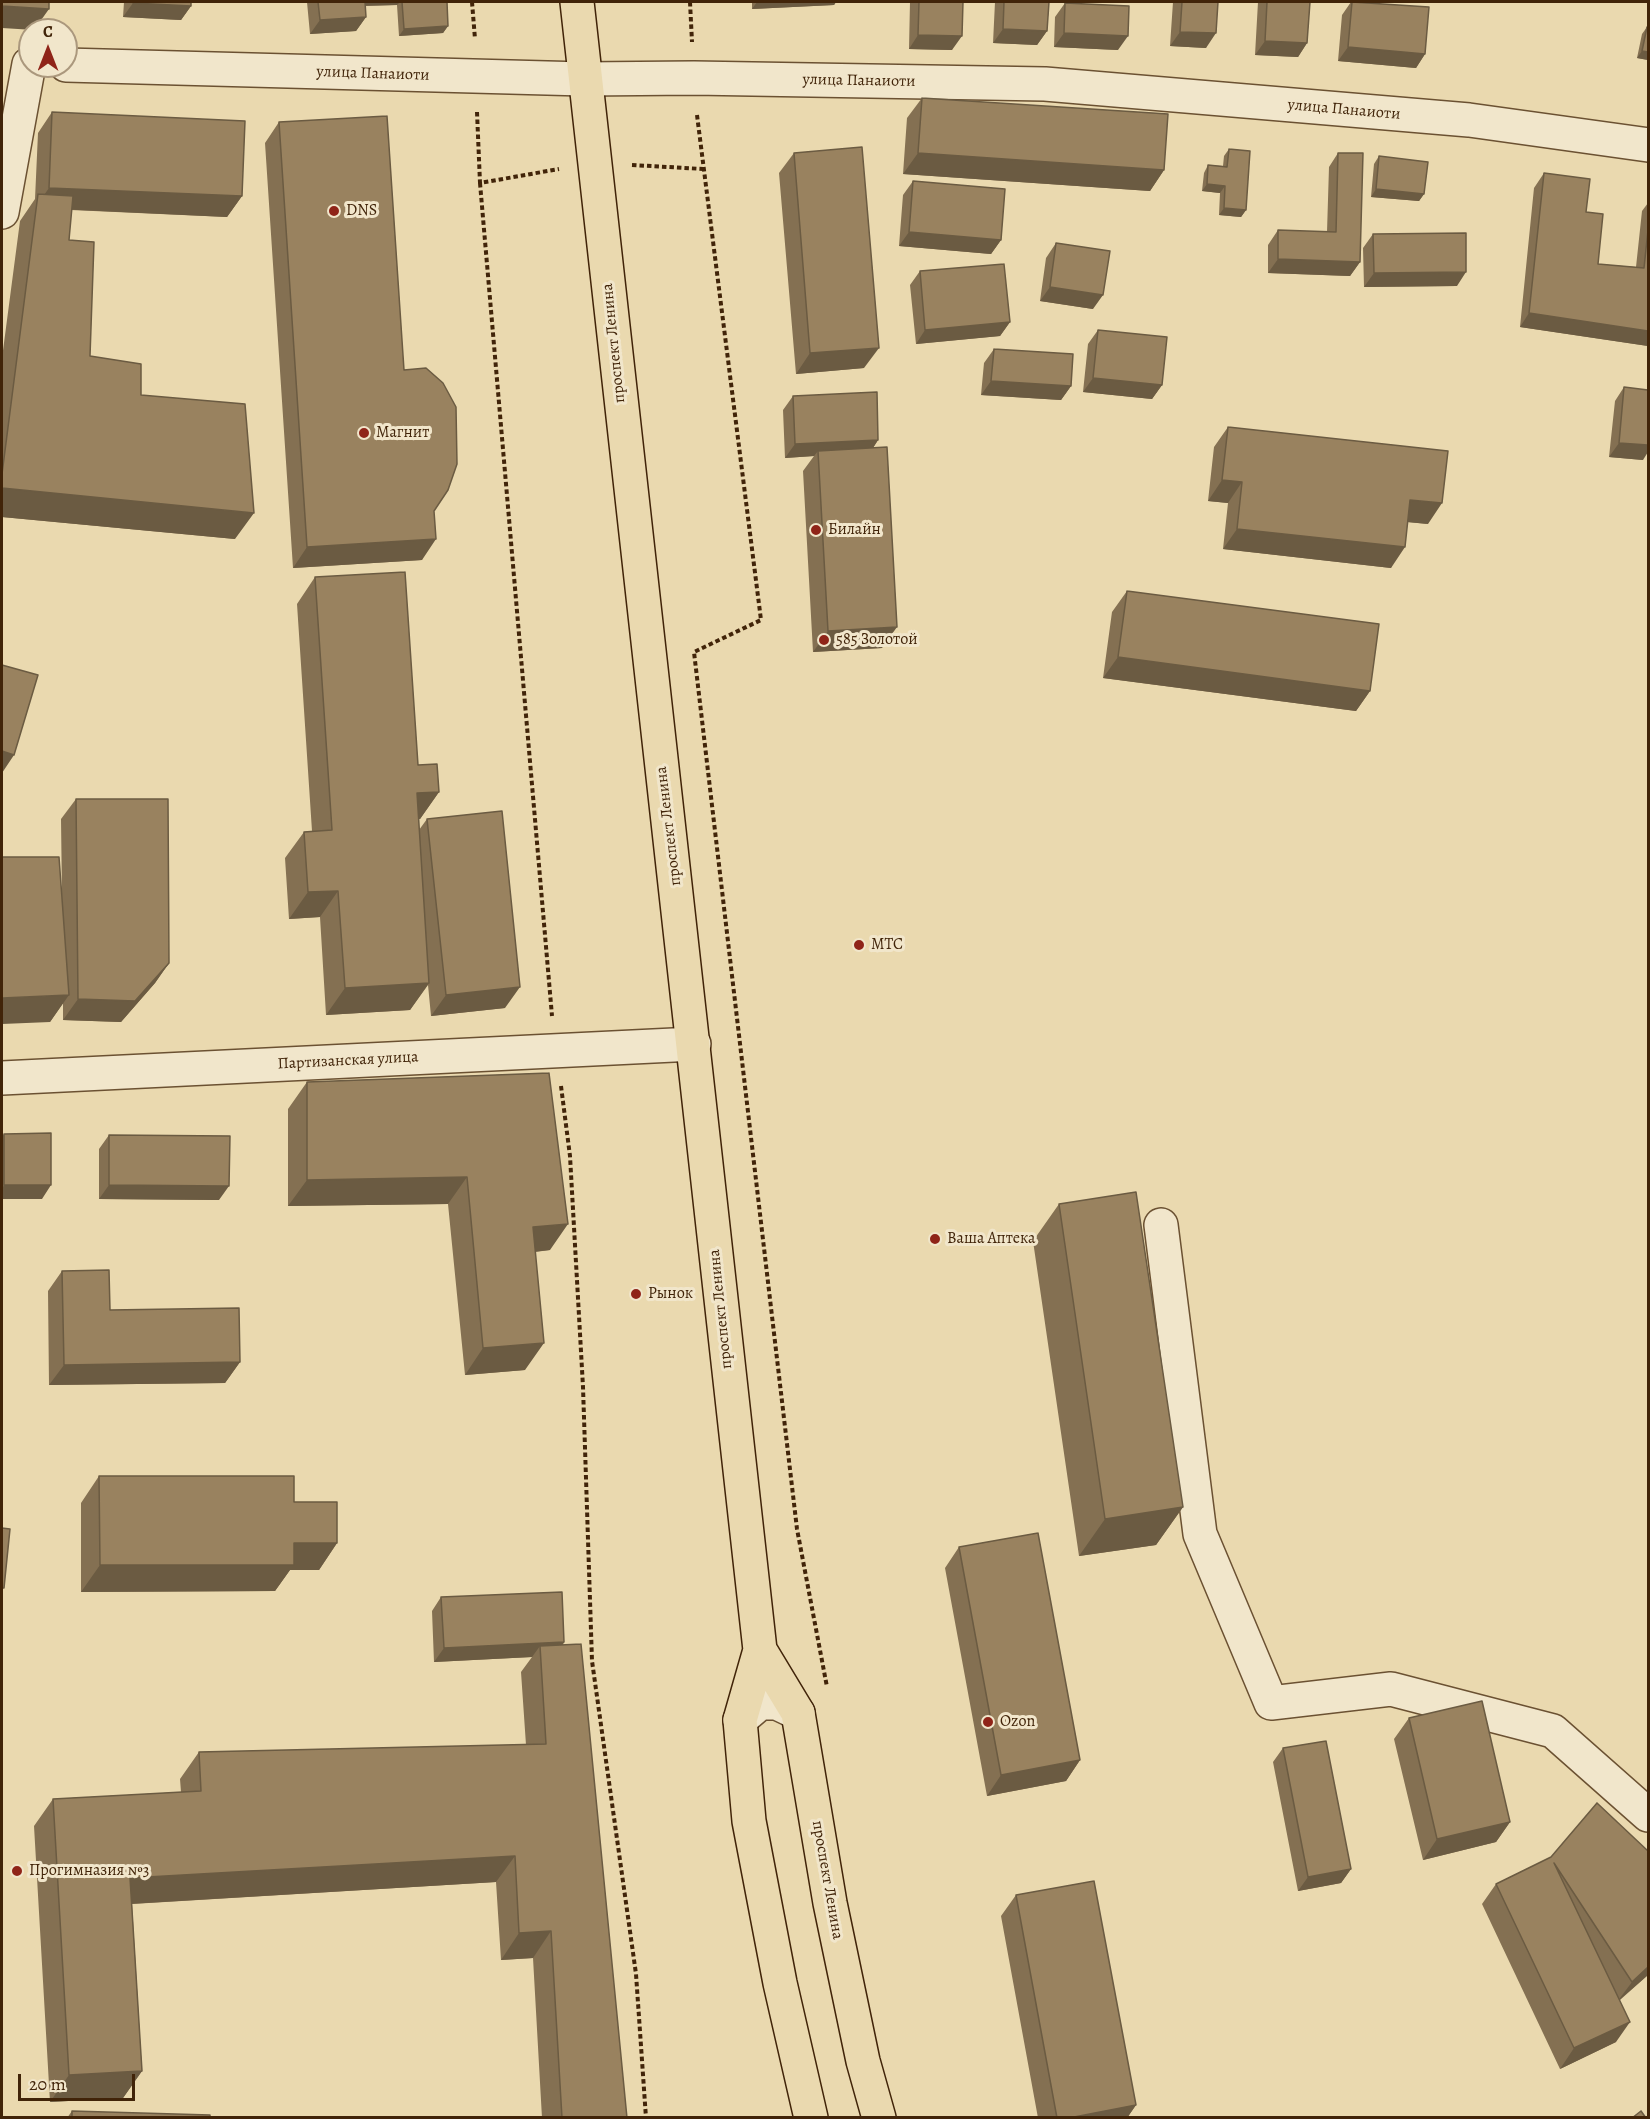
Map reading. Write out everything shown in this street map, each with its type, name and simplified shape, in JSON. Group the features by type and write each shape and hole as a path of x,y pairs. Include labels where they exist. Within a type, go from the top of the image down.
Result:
{"main road":[{"name":"проспект Ленина","path":"577,2 593,163 694,1044 718,1291 760,1650 740,1720 749,1821 780,1983 811,2118"},
{"name":"проспект Ленина","path":"760,1650 798,1713 830,1903 863,2061 879,2118"}],"street":[{"name":"улица Панаиоти","path":"78,65 476,77 1044,84 1469,120 1648,145"},
{"path":"2,212 18,78"},
{"name":"Партизанская улица","path":"2,1078 694,1044"},
{"path":"1161,1224 1200,1534 1271,1703 1391,1689 1553,1731 1648,1815"},
{"path":"740,1720 760,1704 777,1703 798,1713"}],"path":[{"path":"472,2 480,183 544,948 571,1167 583,1387 592,1661 636,1974 646,2118"},
{"path":"690,2 694,78 703,169 761,620 694,652 797,1529 830,1698"},
{"path":"480,183 593,163 703,169"}],"building":[{"path":"2,2 49,2 49,9 2,6"},
{"path":"191,2 191,6 133,3"},
{"path":"318,2 365,2 366,17 320,20"},
{"path":"402,2 447,2 448,26 404,29"},
{"path":"919,2 963,2 962,36 918,35"},
{"path":"1004,2 1049,2 1047,31 1003,29"},
{"path":"1182,2 1218,2 1216,33 1180,32"},
{"path":"1267,2 1310,2 1307,43 1265,41"},
{"path":"1352,2 1429,7 1425,54 1348,47"},
{"path":"1065,3 1129,6 1128,36 1064,33"},
{"path":"1648,27 1648,52 1642,51"},
{"path":"922,98 1168,114 1164,170 918,153"},
{"path":"52,112 245,121 242,196 49,188"},
{"path":"387,116 404,370 426,368 443,383 456,407 457,464 448,490 434,511 436,539 307,547 279,122"},
{"path":"862,147 879,348 810,353 794,153"},
{"path":"1229,149 1250,151 1246,210 1224,208 1225,186 1207,184 1208,165 1227,167"},
{"path":"1338,153 1363,153 1360,262 1278,259 1278,230 1336,232"},
{"path":"1379,156 1428,162 1424,194 1376,189"},
{"path":"1544,173 1590,179 1586,212 1603,214 1598,264 1644,268 1648,230 1648,331 1529,313"},
{"path":"913,181 1005,189 1001,240 909,232"},
{"path":"38,194 73,196 69,240 94,242 90,356 141,364 141,395 245,404 254,513 2,488"},
{"path":"1466,233 1466,272 1374,273 1373,234"},
{"path":"1056,243 1110,251 1103,295 1050,287"},
{"path":"1004,264 1010,322 925,330 920,271"},
{"path":"1098,330 1167,337 1162,385 1093,378"},
{"path":"994,349 1073,354 1071,386 991,381"},
{"path":"1624,387 1648,390 1648,445 1619,443"},
{"path":"877,392 878,440 795,444 793,396"},
{"path":"1228,427 1448,451 1442,503 1410,500 1405,547 1237,529 1242,482 1222,480"},
{"path":"887,447 897,627 828,631 818,451"},
{"path":"405,572 418,765 437,764 439,792 417,793 429,983 345,988 338,891 308,892 304,832 332,830 315,577"},
{"path":"1127,591 1379,624 1370,691 1118,657"},
{"path":"2,665 38,675 14,755 2,751"},
{"path":"76,799 168,799 169,963 135,1001 78,999"},
{"path":"502,811 520,987 446,995 427,819"},
{"path":"2,857 59,857 69,995 2,998"},
{"path":"549,1073 568,1224 533,1227 544,1343 483,1348 467,1177 307,1180 307,1082"},
{"path":"51,1133 51,1185 4,1185 4,1134"},
{"path":"109,1135 230,1136 229,1186 109,1185"},
{"path":"1136,1192 1183,1507 1105,1519 1059,1204"},
{"path":"109,1270 110,1310 239,1308 240,1362 64,1365 62,1271"},
{"path":"99,1476 294,1476 294,1502 337,1502 337,1543 294,1543 294,1565 100,1565"},
{"path":"2,1528 10,1529 4,1588 2,1588"},
{"path":"1038,1533 1080,1760 1001,1775 959,1547"},
{"path":"562,1592 564,1642 444,1648 441,1597"},
{"path":"581,1644 627,2118 562,2118 551,1931 519,1933 515,1856 130,1878 142,2071 69,2075 53,1799 201,1791 199,1752 546,1744 540,1646"},
{"path":"1482,1701 1510,1822 1437,1839 1409,1718"},
{"path":"1326,1741 1351,1869 1308,1877 1283,1748"},
{"path":"1597,1803 1648,1851 1648,1967 1632,1982 1554,1863 1630,2022 1574,2048 1496,1884 1551,1857"},
{"path":"1094,1881 1136,2105 1069,2118 1057,2118 1016,1895"},
{"path":"72,2111 210,2115 210,2118 72,2118"},
{"path":"1641,2111 1646,2118 1632,2118"}],"place":[{"name":"DNS","path":"334,211"},
{"name":"Магнит","path":"364,433"},
{"name":"Билайн","path":"816,530"},
{"name":"585 Золотой","path":"824,640"},
{"name":"МТС","path":"859,945"},
{"name":"Ваша Аптека","path":"935,1239"},
{"name":"Рынок","path":"636,1294"},
{"name":"Ozon","path":"988,1722"},
{"name":"Прогимназия №3","path":"17,1871"}]}
